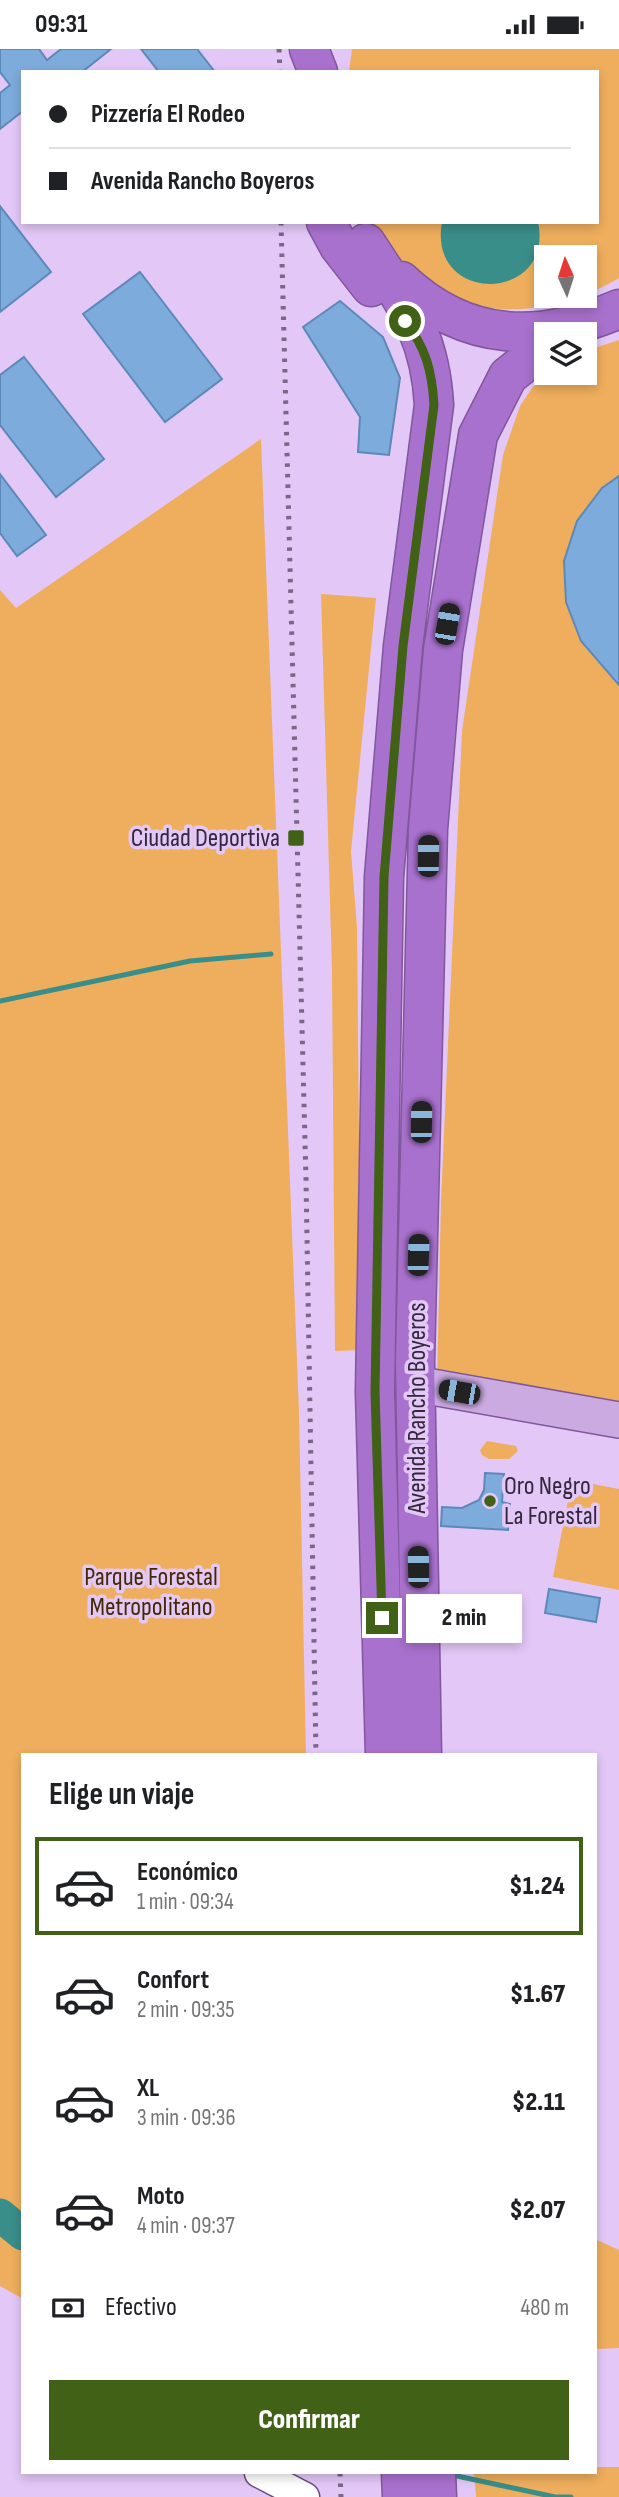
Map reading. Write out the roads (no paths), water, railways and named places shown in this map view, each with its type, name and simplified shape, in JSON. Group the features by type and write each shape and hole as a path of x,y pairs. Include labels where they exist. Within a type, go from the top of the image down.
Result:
{"highway":[{"path":"298,49 300,70"},
{"path":"309,49 317,70"},
{"path":"336,70 339,49"},
{"path":"327,224 357,271 416,335 432,373"},
{"path":"360,233 414,317 424,338 432,373"},
{"path":"360,233 413,293 451,318 502,332 534,332"},
{"path":"596,322 619,309"},
{"name":"Avenida Rancho Boyeros","path":"422,1753 415,1388 428,829 443,650 478,435 508,376 534,355"},
{"name":"Avenida Rancho Boyeros","path":"385,1753 376,1322 384,877 403,646 434,405 432,373"},
{"path":"376,1322 382,1378 415,1388 378,1487"},
{"path":"401,2474 402,2497"},
{"path":"436,2474 437,2497"}],"main road":[{"path":"415,1388 619,1420"},
{"path":"415,1388 619,1440"}],"street":[{"path":"262,2474 305,2497"}],"waterway":[{"path":"0,1001 190,961 271,954"},
{"path":"0,2215 21,2232"},
{"path":"457,2476 555,2497 571,2497"}],"railway":[{"path":"279,49 280,70"},
{"path":"281,224 306,1180 316,1753"},
{"path":"340,2474 341,2497"}],"place":[{"name":"Ciudad Deportiva","path":"296,838"},
{"name":"Oro Negro La Forestal","path":"490,1501"}],"park label":[{"name":"Parque Forestal Metropolitano","path":"151,1592"}]}
